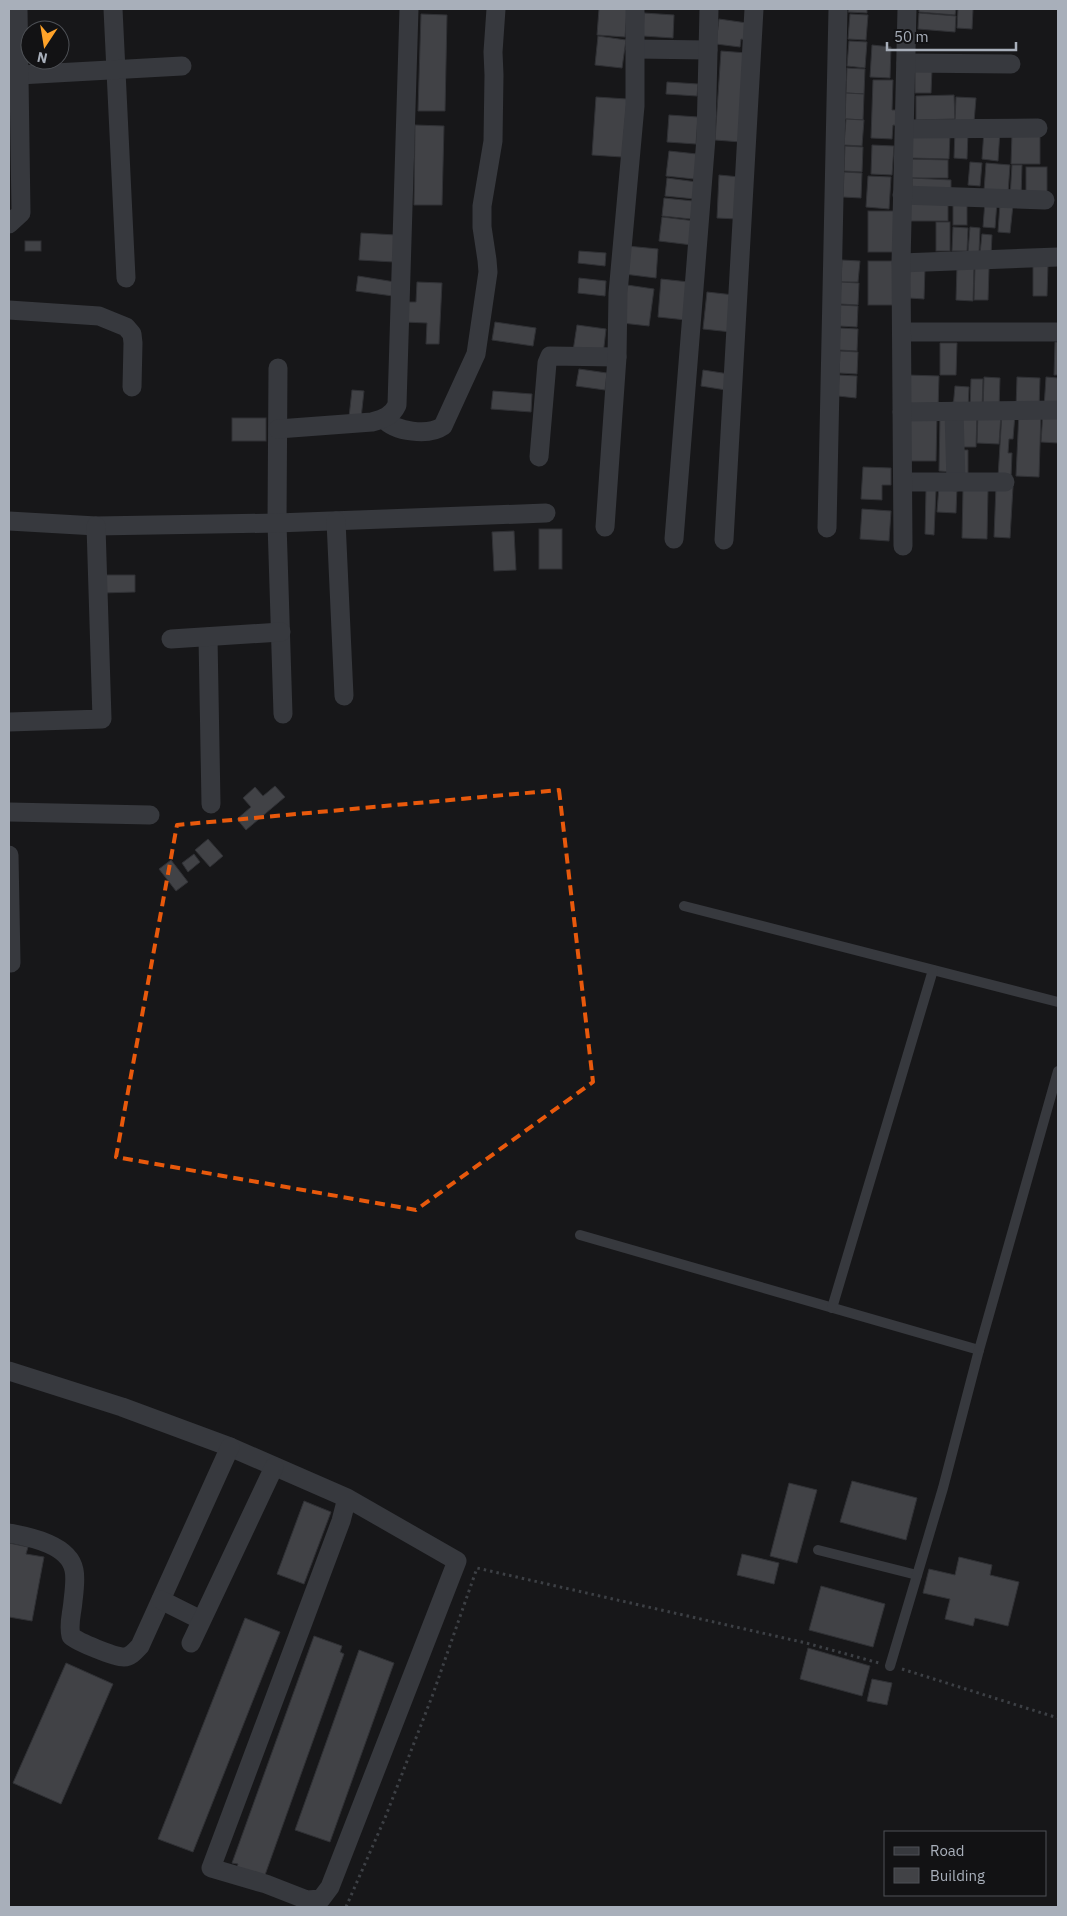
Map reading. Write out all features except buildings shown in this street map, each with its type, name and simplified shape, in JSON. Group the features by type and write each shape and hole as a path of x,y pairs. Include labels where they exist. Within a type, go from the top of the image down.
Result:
{"street":[{"path":"9,224 21,213 18,9"},
{"path":"113,9 126,278"},
{"path":"278,429 372,422 384,419 394,412 397,405 409,9"},
{"path":"384,419 389,425 402,430 433,431 443,426 476,354 488,272 482,227 482,206 493,141 493,52 496,9"},
{"path":"605,527 617,357 618,293 635,106 635,9"},
{"path":"674,539 706,138 709,9"},
{"path":"724,540 754,9"},
{"path":"827,528 838,9"},
{"path":"903,546 901,263 907,9"},
{"path":"635,48 708,50"},
{"path":"906,63 1011,64"},
{"path":"19,75 182,66"},
{"path":"905,129 1038,128"},
{"path":"902,195 1045,200"},
{"path":"901,263 1058,257"},
{"path":"9,310 99,316 126,326 132,334 133,343 132,387"},
{"path":"902,332 1058,332"},
{"path":"539,457 547,363 550,356 617,357"},
{"path":"278,368 277,523 283,714"},
{"path":"902,412 1058,410"},
{"path":"954,411 956,482"},
{"path":"903,482 1005,482"},
{"path":"9,522 96,526 277,523 546,513"},
{"path":"336,521 344,696"},
{"path":"9,722 102,719 96,526"},
{"path":"171,639 280,632"},
{"path":"208,637 210,804"},
{"path":"9,812 150,815"},
{"path":"9,855 11,963 9,963"},
{"path":"9,1371 122,1407 230,1446 347,1498 458,1561 330,1888 321,1899 307,1900 266,1884 210,1868 341,1521 347,1498"},
{"path":"9,1533 36,1539 56,1548 68,1557 74,1569 73,1604 69,1626 71,1636 79,1642 124,1657 132,1654 140,1646 230,1446"},
{"path":"190,1643 274,1467"},
{"path":"161,1600 202,1620"}],"lane":[{"path":"684,906 1058,1002"},
{"path":"832,1308 933,970"},
{"path":"890,1666 943,1488 979,1350 1058,1071"},
{"path":"580,1235 979,1350"},
{"path":"818,1550 917,1575"}],"path":[{"path":"346,1907 385,1818 433,1694 477,1568 806,1643 890,1666 1058,1718"}],"highlighted area":[{"path":"559,790 593,1082 416,1210 116,1157 177,825"}]}
